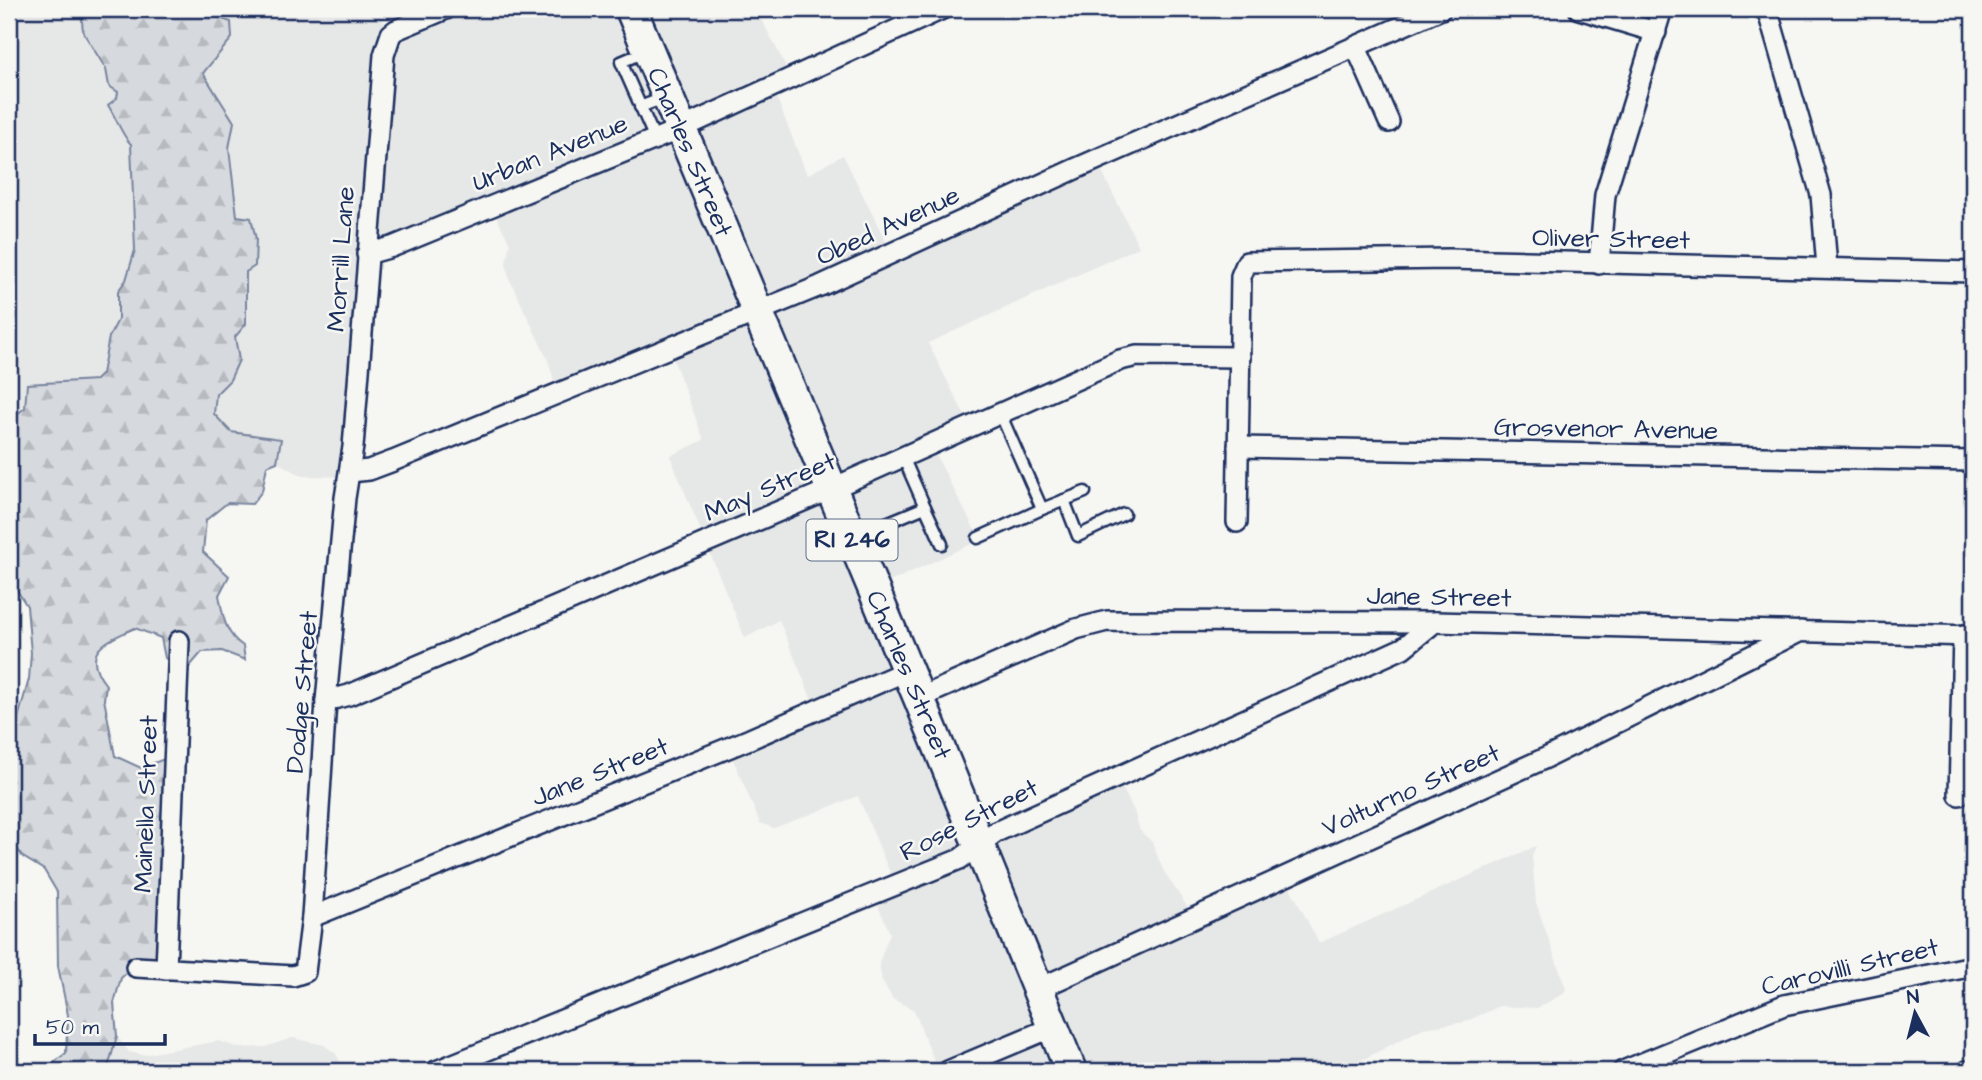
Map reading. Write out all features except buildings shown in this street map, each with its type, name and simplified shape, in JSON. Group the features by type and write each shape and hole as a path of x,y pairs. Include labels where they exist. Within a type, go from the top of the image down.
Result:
{"main road":[{"name":"Charles Street","path":"631,9 648,51 654,102 667,134 757,312 919,698 1071,1071"}],"street":[{"name":"Morrill Lane","path":"350,472 384,51 396,30 446,9"},
{"name":"Urban Avenue","path":"367,254 392,247 667,134 942,9"},
{"name":"Obed Avenue","path":"350,472 381,466 820,286 1075,169 1441,9"},
{"path":"1579,9 1656,32"},
{"path":"1599,264 1605,195 1662,9"},
{"path":"1767,9 1821,195 1827,267"},
{"path":"1356,47 1389,122"},
{"name":"Oliver Street","path":"1240,357 1241,276 1247,262 1448,259 1973,272"},
{"name":"May Street","path":"326,701 349,695 831,489 1129,357 1240,357"},
{"path":"1237,522 1240,357"},
{"name":"Grosvenor Avenue","path":"1238,447 1973,461"},
{"name":"Dodge Street","path":"166,969 299,975 306,971 326,701 345,498 350,472"},
{"name":"Jane Street","path":"919,698 1076,629 1107,621 1435,622 1968,636"},
{"name":"Rose Street","path":"436,1071 960,859 996,832 1403,648 1435,622"},
{"name":"Volturno Street","path":"1038,989 1550,756 1802,631"},
{"path":"1959,795 1968,636"},
{"name":"Mainella Street","path":"166,969 179,641"},
{"name":"Jane Street","path":"312,917 750,739 906,671"},
{"name":"Carovilli Street","path":"1635,1069 1784,1006 1973,966"},
{"path":"136,967 166,969"},
{"path":"948,1071 1053,1027"},
{"path":"1966,1071 1973,1070"}],"lane":[{"path":"1000,413 1042,509"},
{"path":"903,457 942,544"},
{"path":"978,538 1085,492"},
{"path":"1064,500 1078,536 1124,514"},
{"path":"851,538 925,507"}],"shaded area":[{"path":"9,9 81,9 83,32 106,69 109,86 118,92 110,109 118,117 125,139 131,144 135,250 126,280 118,291 118,320 109,337 103,374 96,380 27,384 25,408 9,420"},
{"path":"213,9 379,9 389,36 459,9 756,9 792,78 774,91 807,175 843,155 894,258 1100,168 1139,247 928,343 966,418 928,440 980,540 872,590 978,842 1120,783 1134,811 1140,831 1152,842 1163,870 1195,919 1286,880 1319,943 1536,846 1532,856 1536,903 1566,989 1563,994 1537,1008 1500,1006 1465,1022 1423,1028 1341,1071 938,1071 914,1010 893,999 882,981 879,963 890,933 873,894 893,880 858,796 774,828 760,823 731,754 817,712 779,620 745,638 670,456 704,440 672,356 559,398 548,360 509,278 506,263 510,243 493,211 371,261 350,477 303,476 277,462 280,439 231,432 214,414 216,394 229,380 239,360 235,337 246,324 246,272 251,218 237,216 229,148 234,122 203,73 232,38 213,16"},
{"path":"117,1036 129,1052 143,1055 218,1041 240,1048 265,1047 292,1038 324,1045 336,1054 345,1071 107,1071"}],"green space":[{"path":"81,9 213,9 213,16 231,22 232,38 203,73 234,122 229,148 237,216 251,218 256,239 255,266 246,272 246,324 235,337 239,360 230,380 216,394 214,414 231,432 281,439 277,462 267,466 262,491 252,504 227,503 206,520 203,552 229,576 219,595 220,603 232,636 243,646 245,660 222,651 202,652 184,673 165,658 161,638 135,628 106,643 96,655 98,673 106,685 104,699 115,756 141,768 180,753 163,963 135,965 121,978 114,1003 117,1036 107,1071 43,1071 66,1053 68,1015 58,966 57,892 44,870 23,857 9,837 9,750 29,679 31,653 27,606 16,589 9,588 9,420 25,408 27,384 96,380 102,374 109,337 118,320 118,291 126,280 135,250 131,144 108,105 117,98 118,92 109,86 106,69 83,32"}]}
